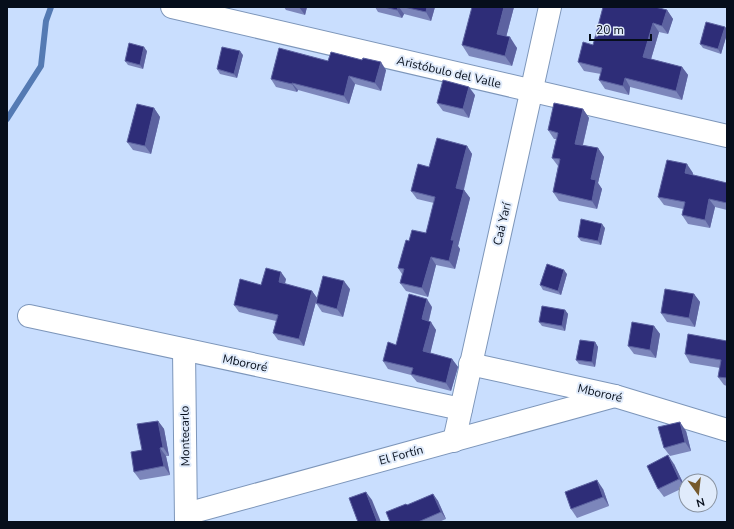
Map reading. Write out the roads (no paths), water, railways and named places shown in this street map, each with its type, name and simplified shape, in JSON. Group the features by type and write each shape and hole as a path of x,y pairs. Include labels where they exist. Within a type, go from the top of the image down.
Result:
{"street":[{"name":"Aristóbulo del Valle","path":"172,7 727,136"},
{"name":"Caá Yarí","path":"454,441 550,7"},
{"name":"Mbororé","path":"29,316 460,409"},
{"name":"Montecarlo","path":"184,350 186,518"},
{"name":"Mbororé","path":"470,364 615,396 727,430"},
{"name":"El Fortín","path":"186,518 615,396"}],"waterway":[{"path":"7,119 41,66 46,21 51,7"}]}
